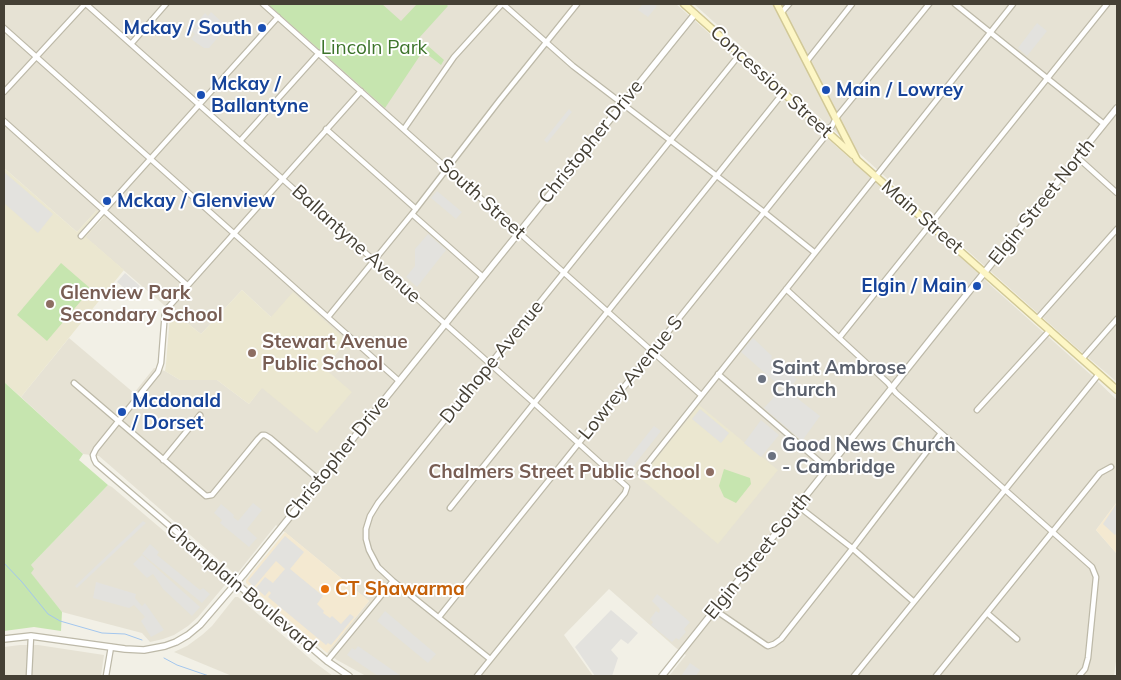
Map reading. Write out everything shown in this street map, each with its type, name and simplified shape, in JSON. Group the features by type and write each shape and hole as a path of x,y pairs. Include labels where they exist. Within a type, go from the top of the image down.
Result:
{"main road":[{"name":"Concession Street","path":"684,4 857,160"},
{"name":"Main Street","path":"778,4 857,160 1117,390"}],"street":[{"name":"Ballantyne Avenue","path":"86,4 627,487 626,493 490,659"},
{"path":"4,92 86,4"},
{"path":"130,44 166,4"},
{"name":"South Street","path":"263,4 701,395"},
{"path":"404,129 454,57 503,4 573,66 814,252"},
{"path":"328,317 416,209 499,100 577,4"},
{"path":"782,12 789,4"},
{"path":"806,61 852,4"},
{"path":"822,128 832,126 836,118 929,4"},
{"path":"955,4 1104,124"},
{"path":"640,473 1013,4"},
{"path":"839,338 1107,4"},
{"name":"Christopher Drive","path":"4,639 31,636 132,650 164,646 182,639 194,630 205,620 236,583 695,14"},
{"path":"80,236 278,16"},
{"path":"4,28 399,381"},
{"path":"240,141 319,53"},
{"name":"Dudhope Avenue","path":"490,659 378,567 368,550 366,534 370,516 378,503 740,54"},
{"name":"Champlain Boulevard","path":"349,676 327,661 96,464 94,459 95,451 158,372 165,311 362,91"},
{"path":"450,508 784,93"},
{"name":"Elgin Street North","path":"985,272 1117,108"},
{"path":"4,121 188,285"},
{"path":"326,129 416,209"},
{"name":"Lowrey Avenue S","path":"439,617 823,139"},
{"path":"1077,157 1117,193"},
{"path":"412,214 483,277"},
{"path":"1037,319 1117,229"},
{"name":"Elgin Street South","path":"662,676 985,272"},
{"path":"786,289 888,382 896,393 1092,568 1096,577 1088,658 1085,670 1079,676"},
{"path":"1082,359 1117,319"},
{"path":"977,410 1050,330"},
{"path":"718,374 828,469"},
{"path":"854,676 1099,374"},
{"path":"74,383 206,496 212,495 260,437 265,435 319,480"},
{"path":"163,460 200,415"},
{"path":"715,610 766,645 774,644 783,636 941,432"},
{"path":"936,676 1100,474 1111,467"},
{"path":"798,506 852,548 914,602"},
{"path":"327,661 393,581"},
{"path":"987,613 1017,639"},
{"path":"29,676 31,636"},
{"path":"106,676 111,647"},
{"path":"476,676 490,659"}],"shaded area":[{"path":"4,4 676,4 976,270 1117,400 1117,502 1096,530 1117,554 1117,654 1114,676 669,676 686,655 609,589 564,635 593,676 366,676 337,660 327,653 369,601 276,525 236,575 99,456 83,454 21,397 69,338 134,393 154,368 165,371 180,380 217,380 249,404 261,388 323,368 347,342 271,317 242,290 201,334 85,237 104,217 96,211 77,232 4,168"},
{"path":"643,4 654,4 657,6 648,17 638,10"},
{"path":"694,4 1117,4 1117,382 942,228"},
{"path":"211,12 223,23 221,26 225,29 209,48 204,48 191,39 195,34 190,30 205,13 208,16"},
{"path":"1037,23 1047,31 1027,56 1018,48"},
{"path":"569,109 572,112 547,143 544,140"},
{"name":"Glenview Park Secondary School","path":"4,168 77,232 96,211 95,209 105,217 86,237 124,270 21,397 4,382"},
{"path":"4,172 53,214 38,233 4,203"},
{"path":"437,191 462,212 456,219 431,198"},
{"path":"428,234 446,250 417,287 406,277 415,266 415,249"},
{"path":"125,273 140,286 133,295 117,282"},
{"name":"Stewart Avenue Public School","path":"242,290 271,317 293,292 347,341 324,368 352,392 317,433 262,388 249,404 217,380 180,380 165,371 170,315 164,305 201,334"},
{"path":"753,338 772,356 771,358 797,379 788,391 820,416 802,441 764,408 782,388 741,352"},
{"name":"Chalmers Street Public School","path":"699,405 778,470 718,544 640,478"},
{"path":"700,409 729,433 721,443 692,419"},
{"path":"761,420 779,435 761,457 744,443"},
{"path":"654,426 661,431 628,473 621,467"},
{"path":"108,485 224,582 225,585 198,617 174,635 150,642 142,633 62,612 27,569"},
{"path":"1117,502 1117,554 1096,530"},
{"path":"253,503 262,510 247,529 257,538 249,547 220,523 222,520 214,513 221,504 238,521"},
{"path":"1117,503 1117,533 1115,535 1103,524"},
{"path":"143,521 146,523 77,588 75,586"},
{"path":"285,532 369,601 327,653 246,583 246,580"},
{"path":"285,536 304,552 290,569 323,596 317,604 324,611 323,613 330,618 332,616 341,624 350,614 354,617 331,645 328,643 326,645 268,597 271,593 269,591 265,596 256,588 265,577 273,583 285,569 276,561 254,587 248,581"},
{"path":"150,544 159,552 157,555 200,590 203,588 210,594 202,603 142,554"},
{"path":"142,555 200,607 192,616 163,589 153,574 147,578 133,564"},
{"path":"96,582 136,594 135,598 142,606 145,603 164,630 151,637 141,621 145,617 134,605 129,608 93,598"},
{"path":"657,594 690,622 684,629 686,632 679,640 676,638 672,642 651,625 653,622 650,619 656,611 659,613 660,610 652,601"},
{"path":"235,597 238,597 333,676 232,676 174,652 187,646 212,626"},
{"path":"611,610 638,633 628,644 621,639 611,650 618,658 612,676 595,676 575,647"},
{"path":"385,611 436,654 428,663 377,621"},
{"path":"38,645 104,655 101,676 4,676 4,647"},
{"path":"358,646 401,676 378,676 347,655 352,648 355,650"},
{"path":"690,663 700,670 696,676 681,676"}],"green space":[{"name":"Lincoln Park","path":"268,4 382,4 401,21 417,4 446,4 448,6 419,38 444,60 441,65 423,51 385,108"},
{"path":"61,263 91,289 47,341 17,315"},
{"path":"4,382 83,454 79,460 108,485 31,565 34,569 31,573 62,612 61,631 34,627 4,631"},
{"path":"724,469 750,478 751,484 736,503 724,497 719,486"}],"waterway":[{"path":"4,563 48,614 60,621 102,633 125,634 142,640"},
{"path":"164,658 177,665 209,676"}],"place":[{"name":"Mckay / South","path":"262,28"},
{"name":"Main / Lowrey","path":"826,90"},
{"name":"Mckay / Ballantyne","path":"201,95"},
{"name":"Mckay / Glenview","path":"107,201"},
{"name":"Elgin / Main","path":"977,286"},
{"name":"Glenview Park Secondary School","path":"50,304"},
{"name":"Stewart Avenue Public School","path":"252,353"},
{"name":"Saint Ambrose Church","path":"762,379"},
{"name":"Mcdonald / Dorset","path":"122,412"},
{"name":"Good News Church - Cambridge","path":"772,456"},
{"name":"Chalmers Street Public School","path":"710,472"},
{"name":"CT Shawarma","path":"325,589"}]}
